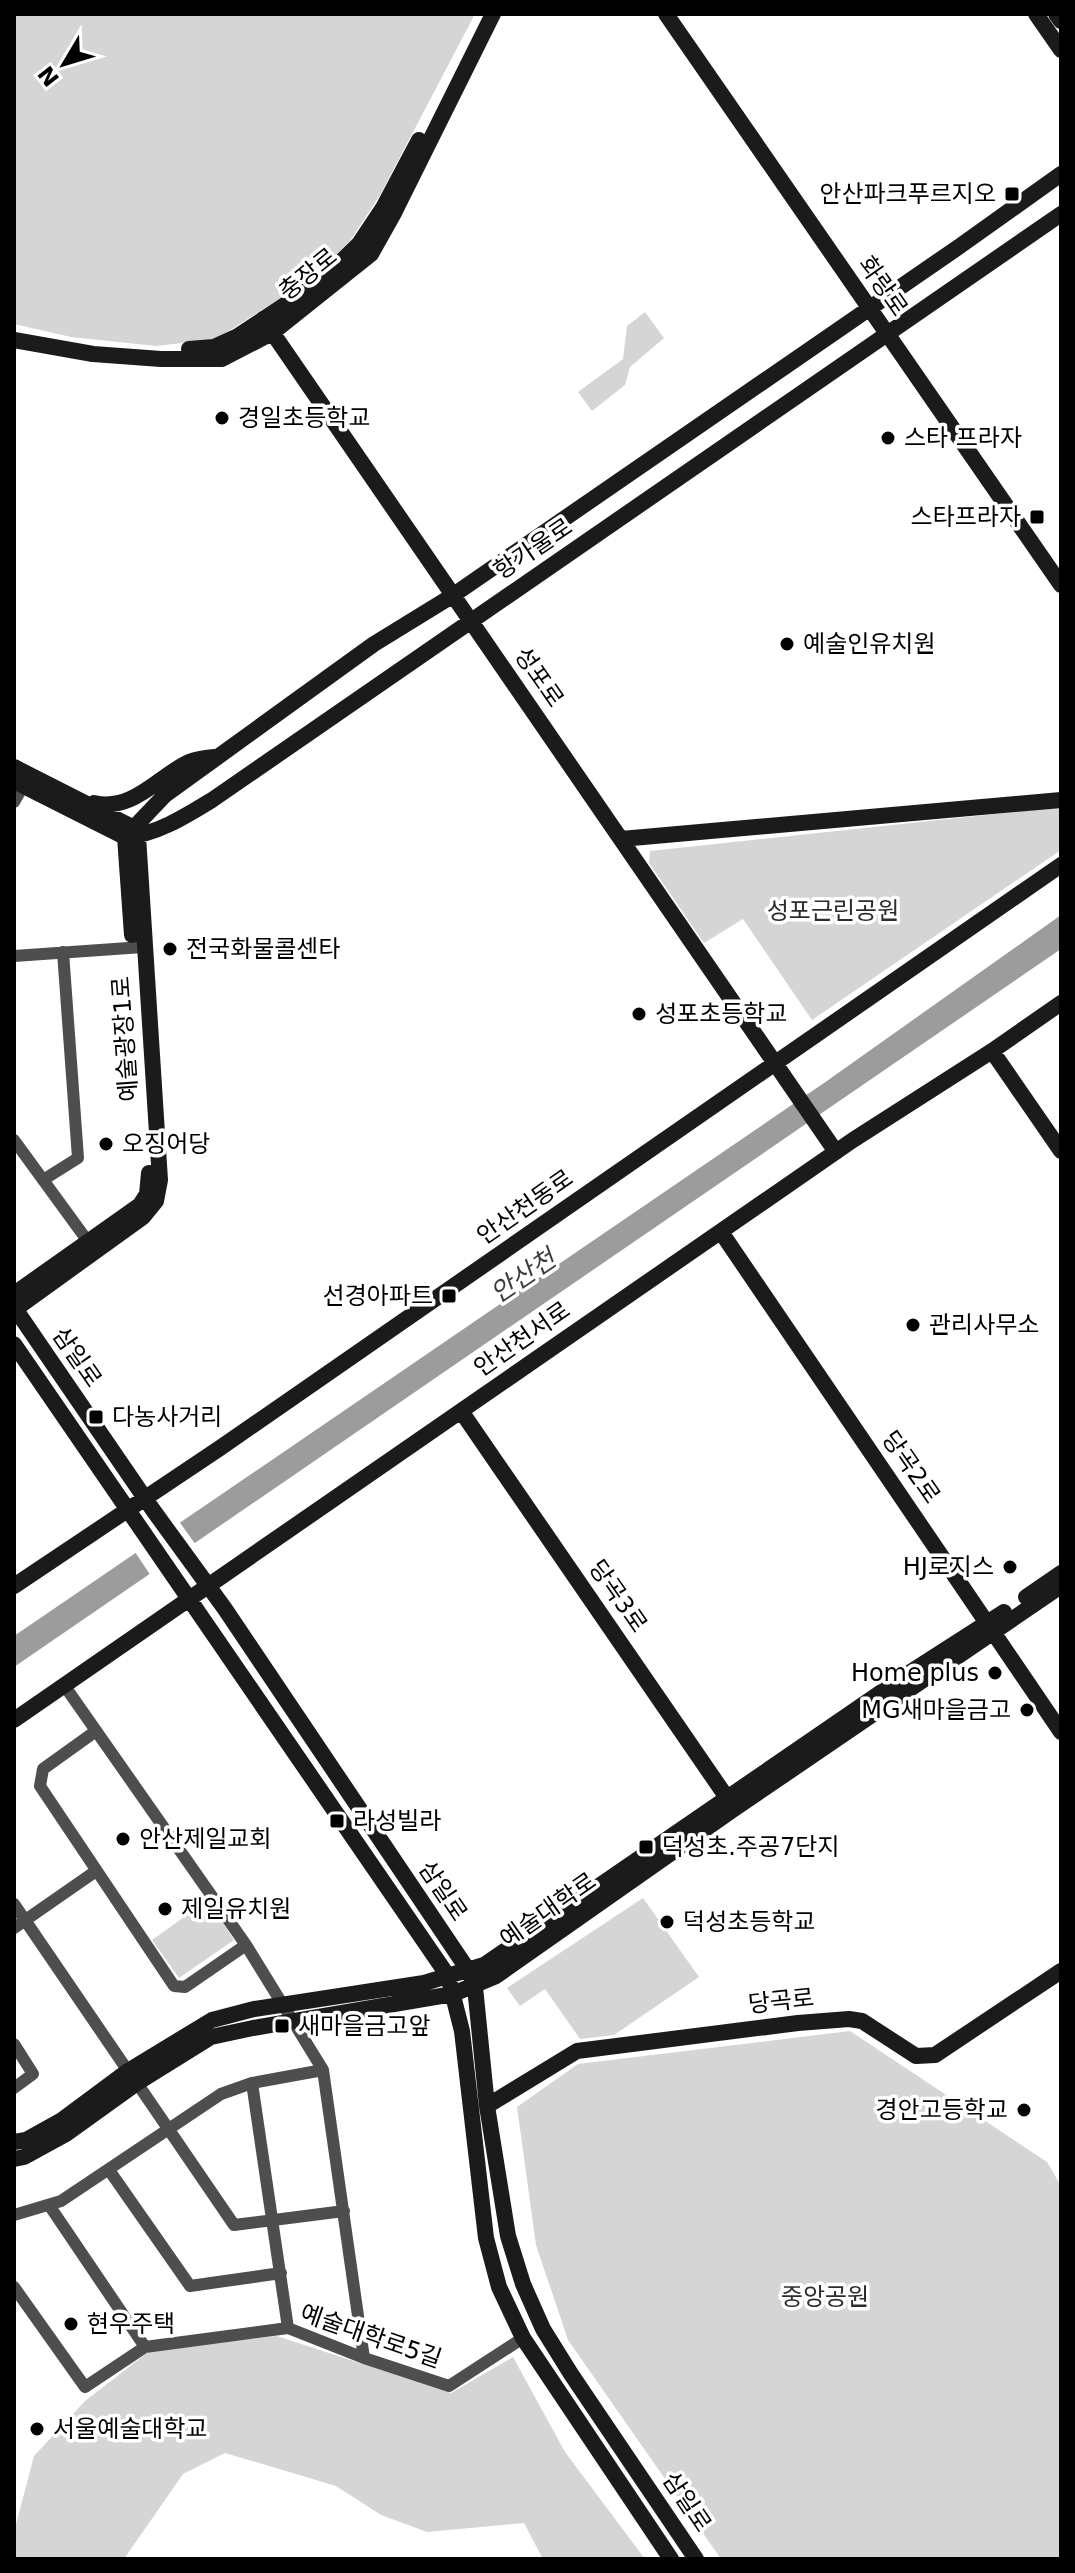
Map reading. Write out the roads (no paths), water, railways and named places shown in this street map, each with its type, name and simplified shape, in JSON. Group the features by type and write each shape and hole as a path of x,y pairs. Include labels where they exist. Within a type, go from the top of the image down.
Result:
{"street":[{"name":"충장로","path":"14,331 70,343 161,352 214,347 268,326 359,244 383,208 484,14"},
{"name":"충장로","path":"14,340 93,354 222,359 371,254 493,14"},
{"name":"화랑로","path":"666,14 1061,585"},
{"path":"1036,14 1061,50"},
{"path":"1056,14 1061,21"},
{"name":"항가울로","path":"132,833 165,795 374,644 452,596 1061,174"},
{"name":"항가울로","path":"132,833 182,819 212,800 1061,214"},
{"name":"성포로","path":"268,326 836,1152"},
{"name":"항가울로","path":"73,797 111,806 119,804 146,791 185,764 219,756"},
{"path":"20,777 132,833"},
{"path":"20,777 73,797 132,833"},
{"path":"14,802 20,777"},
{"path":"621,839 1061,800"},
{"name":"예술광장1로","path":"14,1305 92,1246 140,1205 147,1194 149,1181 132,833"},
{"name":"안산천동로","path":"14,1586 150,1504 775,1062 1061,865"},
{"path":"14,956 138,947"},
{"path":"43,1180 78,1158 63,952"},
{"name":"안산천서로","path":"14,1720 836,1152 1061,1003"},
{"path":"992,1051 1061,1151"},
{"path":"14,1140 92,1246"},
{"name":"당곡2로","path":"721,1232 1061,1732"},
{"name":"삼일로","path":"14,1305 468,1970 475,1987 487,2106 508,2236 523,2284 543,2329 696,2559"},
{"name":"삼일로","path":"14,1344 448,1976 462,2031 486,2238 499,2287 523,2338 671,2559"},
{"name":"당곡3로","path":"461,1411 731,1804"},
{"name":"예술대학로","path":"14,2142 26,2140 132,2077 212,2020 284,2004 424,1983 484,1965 731,1804 990,1628 1061,1573"},
{"name":"예술대학로","path":"990,1628 1061,1586"},
{"path":"64,1685 246,1945 323,2070 364,2358"},
{"path":"96,1731 43,1769 40,1786 174,1986 185,1987 246,1945"},
{"name":"예술대학로","path":"14,2159 24,2157 66,2134 132,2077 211,2037 453,1994 475,1987 496,1976 731,1804"},
{"path":"20,1924 96,1871"},
{"path":"14,1904 20,1924 170,2129 234,2225 344,2211"},
{"name":"당곡로","path":"487,2106 577,2051 798,2023 849,2019 862,2021 916,2056 935,2055 1061,1971"},
{"path":"14,2044 33,2074 14,2088"},
{"path":"14,2215 49,2205 109,2170 221,2094 252,2083 323,2070"},
{"path":"252,2083 288,2328"},
{"path":"109,2170 190,2286 281,2273"},
{"path":"49,2205 145,2347"},
{"name":"예술대학로5길","path":"14,2287 85,2387 145,2347 288,2328 364,2358 449,2386 523,2338"}],"place":[{"name":"안산파크푸르지오","path":"1012,194"},
{"name":"경일초등학교","path":"222,418"},
{"name":"스타 프라자","path":"888,438"},
{"name":"스타프라자","path":"1037,517"},
{"name":"예술인유치원","path":"787,644"},
{"name":"전국화물콜센타","path":"170,949"},
{"name":"성포초등학교","path":"639,1014"},
{"name":"오징어당","path":"106,1144"},
{"name":"선경아파트","path":"449,1296"},
{"name":"관리사무소","path":"913,1325"},
{"name":"다농사거리","path":"96,1417"},
{"name":"HJ로지스","path":"1010,1567"},
{"name":"Home plus","path":"995,1673"},
{"name":"MG새마을금고","path":"1027,1710"},
{"name":"라성빌라","path":"337,1821"},
{"name":"안산제일교회","path":"123,1839"},
{"name":"덕성초.주공7단지","path":"646,1847"},
{"name":"제일유치원","path":"165,1909"},
{"name":"덕성초등학교","path":"667,1922"},
{"name":"새마을금고앞","path":"282,2026"},
{"name":"경안고등학교","path":"1024,2110"},
{"name":"현우주택","path":"71,2324"},
{"name":"서울예술대학교","path":"37,2429"}],"park label":[{"name":"성포근린공원","path":"833,911"},
{"name":"중앙공원","path":"825,2297"}],"water label":[{"name":"안산천","path":"523,1276"}]}
